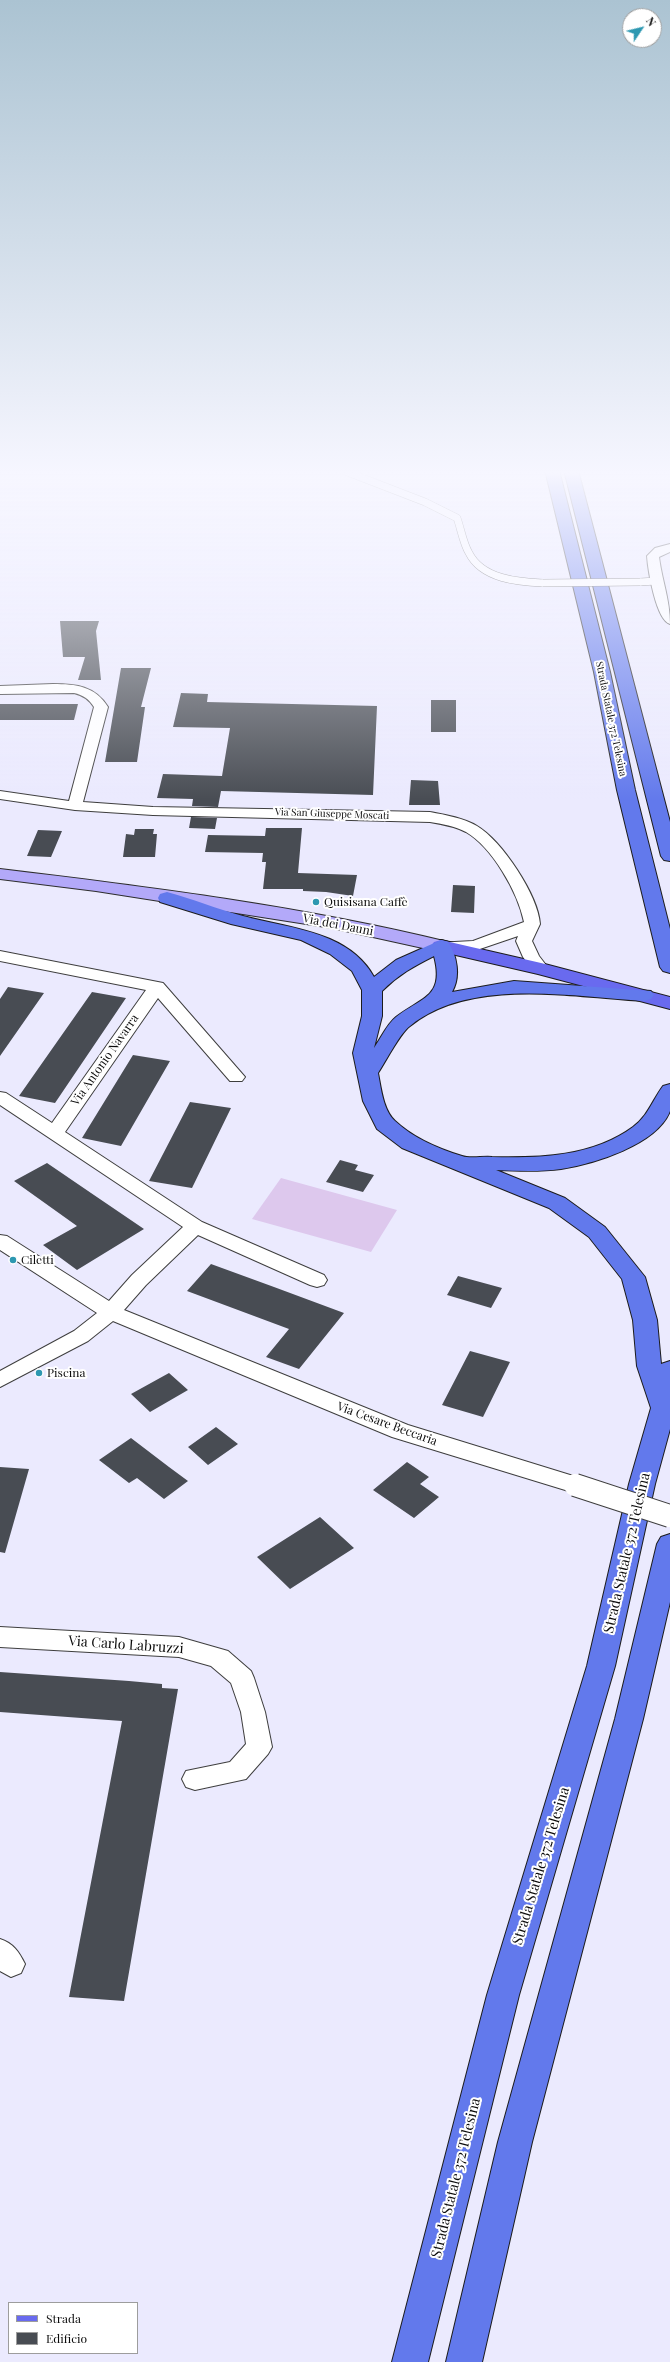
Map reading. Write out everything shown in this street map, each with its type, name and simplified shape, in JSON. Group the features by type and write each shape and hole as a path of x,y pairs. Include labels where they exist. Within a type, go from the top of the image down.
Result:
{"highway":[{"name":"Strada Statale 372 Telesina","path":"579,580 602,672 626,790 670,967"},
{"name":"Strada Statale 372 Telesina","path":"599,580 670,856"},
{"path":"167,898 238,920 307,936 337,950 360,968 372,990 372,1016 363,1053 373,1101 385,1124 410,1143 557,1204 597,1232 633,1277 645,1320 649,1366 663,1409"},
{"path":"368,1072 402,1022 430,1005 444,992 448,982 441,946 403,964 372,990"},
{"path":"430,1005 468,993 514,987 644,996"},
{"path":"456,1163 552,1163 588,1155 617,1144 647,1127 665,1102 670,1090"},
{"name":"Strada Statale 372 Telesina","path":"410,2362 502,1995 601,1666 642,1484 663,1409 670,1369"},
{"path":"464,2362 515,2142 629,1719 670,1544"}],"main road":[{"name":"Via dei Dauni","path":"0,874 96,886 332,922 541,969 670,1003"}],"street":[{"path":"656,581 670,620"},
{"path":"0,690 64,689 84,691 95,698 101,707 75,806"},
{"name":"Via San Giuseppe Moscati","path":"0,795 75,806 153,811 430,817 457,822 476,832 488,844 506,867 528,903 532,924"},
{"path":"441,946 474,946 499,938 532,924"},
{"path":"532,924 524,941 531,957 541,969"},
{"path":"0,956 157,986 236,1078"},
{"name":"Via Antonio Navarra","path":"54,1134 157,986"},
{"path":"0,1097 54,1134 164,1204 195,1226 317,1280"},
{"path":"0,1380 81,1336 111,1312 139,1280 195,1226"},
{"name":"Via Cesare Beccaria","path":"0,1241 111,1312 219,1358 400,1431 670,1516"},
{"name":"Via Carlo Labruzzi","path":"0,1637 179,1647 219,1658 242,1678 254,1712 259,1747 237,1771 195,1779"}],"lane":[{"path":"515,580 543,583 656,581"}],"shaded area":[{"path":"281,1178 397,1210 371,1252 252,1219"}],"building":[{"path":"60,621 99,621 96,631 101,680 78,680 85,657 63,657"},
{"path":"121,668 151,668 141,707 145,707 137,762 105,762"},
{"path":"181,693 208,694 207,702 377,706 373,795 221,791 218,807 192,806 193,799 157,798 163,774 222,776 230,728 173,727"},
{"path":"431,700 456,700 456,732 431,732"},
{"path":"0,704 78,704 74,720 0,720"},
{"path":"411,780 438,781 440,805 409,805"},
{"path":"191,817 217,818 215,829 189,828"},
{"path":"266,828 302,828 298,873 357,875 353,896 326,892 303,891 303,889 263,889 266,862 262,862 263,853 205,852 208,835 265,836"},
{"path":"135,829 154,829 153,834 157,834 155,857 123,857 126,834 134,835"},
{"path":"38,830 62,831 51,857 27,856"},
{"path":"453,885 475,886 474,913 451,912"},
{"path":"8,987 44,993 0,1056 0,999"},
{"path":"92,992 126,998 55,1103 19,1096"},
{"path":"133,1055 170,1061 121,1146 82,1138"},
{"path":"190,1102 231,1108 192,1188 149,1181"},
{"path":"340,1160 358,1165 355,1170 374,1175 363,1192 326,1182"},
{"path":"47,1163 144,1229 77,1270 43,1245 77,1226 14,1181"},
{"path":"211,1264 344,1313 299,1369 266,1357 289,1329 187,1291"},
{"path":"458,1276 502,1288 491,1308 447,1295"},
{"path":"470,1351 510,1362 483,1417 442,1405"},
{"path":"169,1373 188,1390 150,1412 131,1394"},
{"path":"216,1427 238,1444 208,1465 188,1447"},
{"path":"131,1438 188,1481 164,1499 137,1478 129,1483 99,1460"},
{"path":"407,1462 429,1477 420,1484 439,1497 414,1518 373,1490"},
{"path":"0,1467 29,1469 5,1553 0,1552"},
{"path":"320,1517 354,1548 290,1589 257,1557"},
{"path":"0,1672 162,1684 162,1688 178,1689 124,2001 69,1997 122,1721 0,1712"}],"place":[{"name":"Quisisana Caffè","path":"316,902"},
{"name":"Ciletti","path":"13,1260"},
{"name":"Piscina","path":"39,1373"}]}
